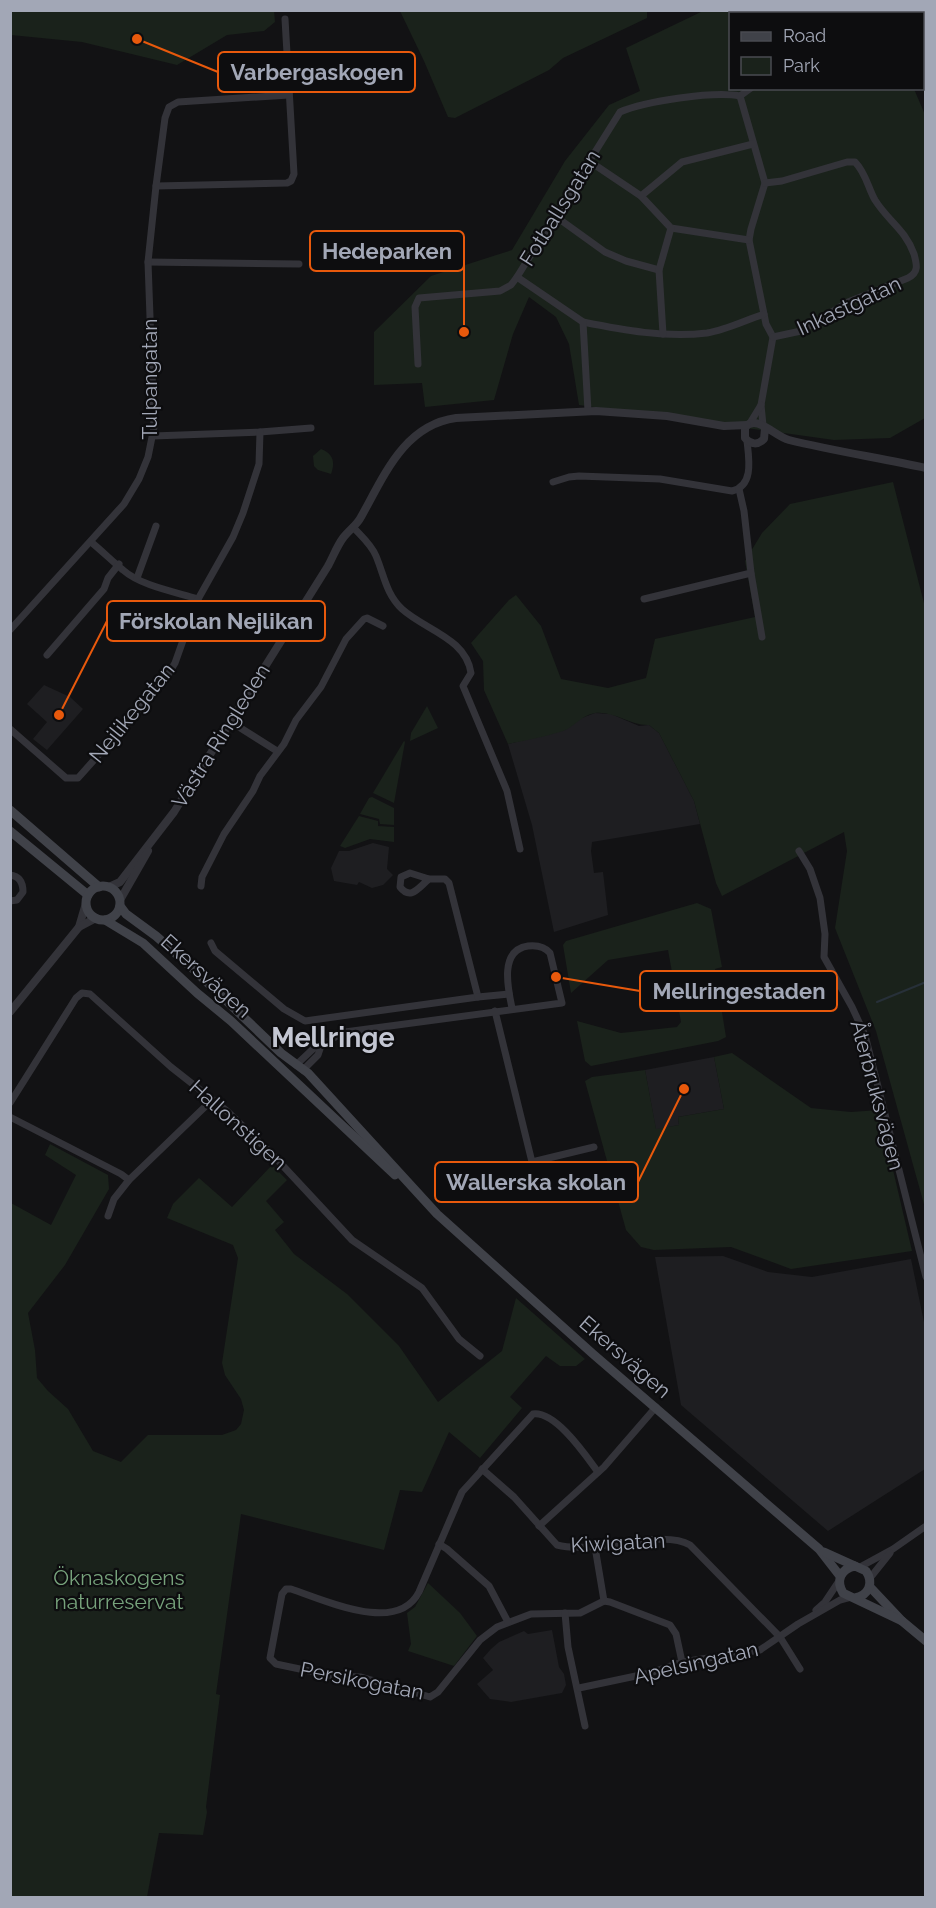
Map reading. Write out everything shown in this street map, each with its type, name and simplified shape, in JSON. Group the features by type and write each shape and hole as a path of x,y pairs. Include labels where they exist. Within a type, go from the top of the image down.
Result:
{"main road":[{"path":"10,810 104,887 115,891 120,903 116,914 101,919 90,913 88,899 10,831"},
{"path":"88,899 104,887"},
{"name":"Ekersvägen","path":"120,903 126,914 189,965 265,1038 321,1087 411,1188"},
{"name":"Ekersvägen","path":"101,919 143,943 231,1021 381,1164 819,1549 840,1579"},
{"path":"289,1077 299,1067"},
{"name":"Ekersvägen","path":"819,1549 857,1566"},
{"path":"902,1621 842,1590 840,1579 846,1569 857,1566 867,1571 870,1583 902,1621 926,1641"},
{"path":"853,1597 864,1594 870,1583"}],"street":[{"path":"156,186 287,183 291,181 294,174 285,19"},
{"path":"553,482 579,476 660,479 732,491 739,489 746,482 750,462 766,435 761,405 773,337 766,324 750,240 751,229 765,183 740,96 748,90"},
{"name":"Fotballsgatan","path":"583,322 517,277 615,117 630,108 685,98 731,94 740,96"},
{"name":"Tulpangatan","path":"10,630 124,504 148,457 153,436 154,404 148,262 165,118 169,107 178,102 289,95"},
{"path":"641,196 682,162 753,144"},
{"path":"589,161 641,196 671,228 750,240"},
{"name":"Inkastgatan","path":"765,183 782,181 847,162 855,162 860,167 876,201 909,239 918,267 915,274 908,279 848,302 801,331 773,337"},
{"path":"555,216 605,252 626,261 659,270"},
{"path":"663,334 659,270 671,228"},
{"path":"148,262 300,264"},
{"path":"418,364 415,307 419,298 500,291 511,285 517,277"},
{"path":"588,411 583,322 663,334 708,333 764,314"},
{"path":"750,462 744,431 761,405"},
{"name":"Västra Ringleden","path":"104,887 120,882 164,826 328,566 342,539 360,520 373,493 400,450 425,427 456,418 588,411 658,415 724,426"},
{"path":"724,426 757,422 786,439 926,468"},
{"path":"724,426 746,440 760,442 786,439"},
{"path":"153,436 310,428"},
{"name":"Nejlikegatan","path":"10,729 66,777 78,778 166,678 198,599 233,537 243,513 259,464 260,432"},
{"path":"739,489 762,637"},
{"path":"136,578 156,526"},
{"path":"352,527 372,549 384,582 399,607 457,646 466,658 471,674 463,686 507,791 520,849"},
{"path":"91,542 119,564 123,570 136,578 198,599"},
{"path":"47,655 104,589 108,578 119,564"},
{"path":"644,599 751,573"},
{"path":"201,886 202,877 224,834 253,791 260,776 284,744 296,720 318,692 346,639 358,624 367,618 383,626"},
{"path":"231,722 277,751"},
{"name":"Återbruksvägen","path":"799,851 810,869 820,898 825,934 824,957 865,1035 926,1277"},
{"name":"Västra Ringleden","path":"120,903 138,862"},
{"path":"10,875 15,875 20,880 23,892 17,900 10,901"},
{"path":"429,879 445,879 449,883 478,997"},
{"path":"10,1012 79,927 88,899"},
{"path":"79,927 101,919"},
{"path":"211,943 215,951 284,1009 305,1021 509,994"},
{"path":"299,1067 313,1049 345,1032 562,1003 550,953 546,948 525,946 516,952 506,973 512,1008"},
{"name":"Hallonstigen","path":"10,1103 76,998 82,993 90,994 272,1153 352,1240 422,1288 459,1339 480,1356"},
{"path":"495,1011 532,1162 594,1147"},
{"path":"108,1216 114,1199 129,1180 212,1100"},
{"path":"10,1116 61,1141 129,1180"},
{"path":"539,1526 598,1472 656,1407"},
{"path":"508,1622 489,1586 439,1544 462,1492 530,1416 537,1413 573,1437 598,1472"},
{"name":"Kiwigatan","path":"482,1469 514,1497 557,1545 595,1547 667,1539 686,1543 695,1549 780,1637 800,1668"},
{"path":"857,1566 893,1549 926,1526"},
{"name":"Persikogatan","path":"439,1544 417,1596 399,1610 364,1613 291,1589 286,1590 282,1594 271,1660 276,1664 333,1676 361,1677 430,1697 436,1694 480,1640 493,1629 531,1614 580,1613 604,1601"},
{"path":"595,1547 604,1601 670,1625 676,1634 682,1662"},
{"path":"870,1583 893,1549"},
{"name":"Apelsingatan","path":"805,1620 825,1602 840,1579"},
{"name":"Apelsingatan","path":"579,1688 650,1673 682,1662 760,1650 840,1600 853,1597"},
{"path":"565,1613 568,1647 579,1688 585,1726"}],"shaded area":[{"path":"44,685 70,697 83,709 47,750 33,739 47,722 27,704"},
{"path":"595,713 611,714 639,726 649,725 659,733 694,801 700,824 592,842 594,873 603,872 608,915 554,932 532,825 508,744 564,730 579,719"},
{"path":"373,843 389,847 387,869 393,875 383,885 372,888 359,882 357,885 334,881 331,868 339,851 349,851"},
{"path":"714,1057 724,1109 678,1117 679,1125 656,1130 645,1070"},
{"path":"723,1256 768,1272 812,1277 911,1259 925,1327 925,1469 828,1531 681,1405 655,1257"},
{"path":"552,1630 559,1667 564,1674 566,1685 562,1693 511,1702 490,1699 477,1684 493,1670 483,1658 491,1649 499,1642 524,1631 528,1634"}],"green space":[{"path":"274,10 275,22 264,31 227,35 177,65 82,42 11,35 11,11"},
{"path":"400,11 647,11 647,18 563,58 549,70 455,118 448,117"},
{"path":"703,11 918,11 729,12 729,90 914,90 926,117 925,418 890,438 834,440 579,405 569,344 556,317 529,297 513,334 494,400 425,407 422,383 374,385 374,332 431,276 512,250 565,161 609,105 640,91 626,48"},
{"path":"321,449 331,456 333,466 331,474 318,470 314,466 313,456"},
{"path":"893,482 925,607 925,1208 876,1031 835,928 847,851 844,832 722,896 716,883 694,801 659,733 649,725 642,725 609,714 595,713 563,731 508,744 484,690 483,661 471,643 516,595 541,626 561,679 608,688 646,678 655,639 755,617 745,561 762,533 790,504"},
{"path":"427,706 438,728 410,741 411,733"},
{"path":"405,742 394,803 373,793"},
{"path":"372,797 394,808 394,825 380,824 379,819 360,814 369,798"},
{"path":"359,816 378,821 378,826 394,827 394,842 370,839 345,848 340,846"},
{"path":"697,903 711,909 722,967 715,969 726,1037 718,1041 591,1066 585,1061 577,1021 621,1033 677,1027 681,1022 668,950 608,960 571,993 563,945 566,941"},
{"path":"732,1053 811,1108 851,1112 879,1110 912,1251 791,1269 731,1247 654,1250 641,1247 626,1230 585,1081 592,1077 645,1070 656,1129 679,1125 678,1117 724,1109 714,1057"},
{"name":"Öknaskogens naturreservat","path":"50,1144 108,1175 109,1189 65,1265 28,1313 35,1350 37,1378 68,1409 93,1451 121,1462 148,1435 222,1435 236,1430 241,1424 244,1410 241,1399 225,1375 222,1363 238,1258 233,1245 167,1218 173,1204 199,1178 232,1207 272,1165 287,1180 266,1201 284,1222 275,1230 294,1254 347,1294 399,1346 438,1402 502,1351 516,1298 585,1359 576,1366 560,1366 546,1356 510,1397 522,1408 480,1458 449,1432 422,1492 400,1490 384,1550 241,1514 216,1694 220,1695 203,1835 159,1833 147,1897 11,1897 11,1203 51,1225 76,1175 45,1155"},
{"path":"428,1583 460,1613 477,1636 454,1666 408,1651 411,1644 407,1613 415,1607"}],"waterway":[{"path":"877,1002 926,982"}],"place":[{"name":"Varbergaskogen","path":"137,39"},
{"name":"Hedeparken","path":"464,332"},
{"name":"Förskolan Nejlikan","path":"59,715"},
{"name":"Mellringestaden","path":"556,977"},
{"name":"Wallerska skolan","path":"684,1089"}],"district":[{"name":"Mellringe","path":"333,1038"}]}
